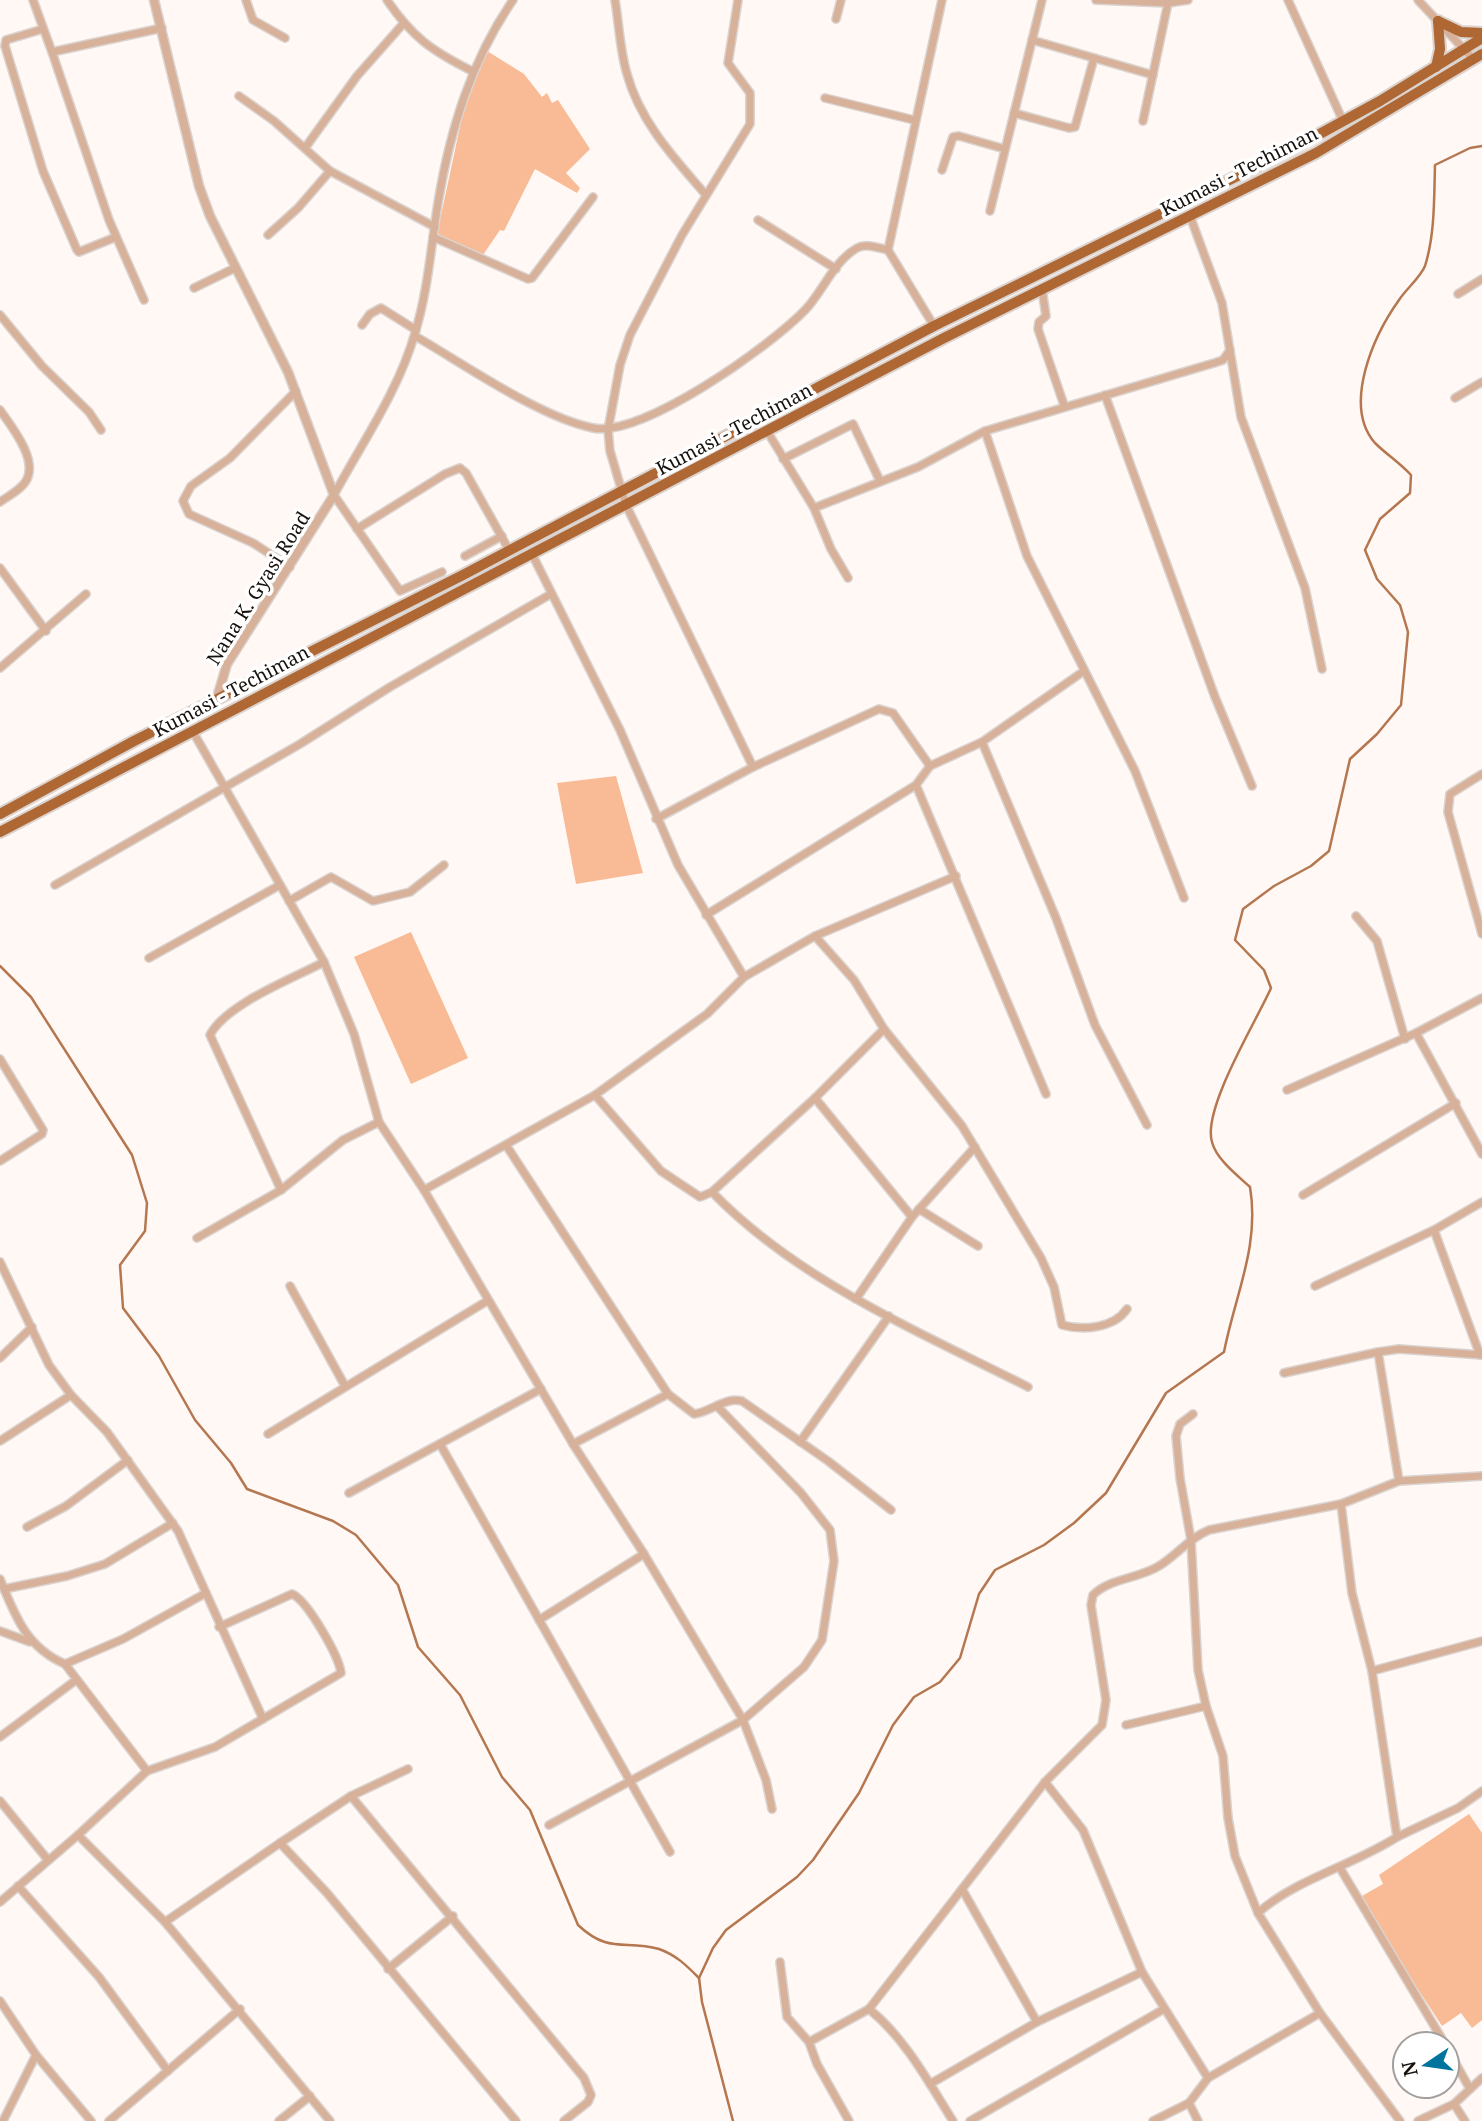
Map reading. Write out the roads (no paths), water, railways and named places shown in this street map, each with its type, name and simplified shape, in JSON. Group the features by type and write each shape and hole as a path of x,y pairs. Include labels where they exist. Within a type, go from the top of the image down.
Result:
{"highway":[{"path":"1436,67 1440,50 1438,21 1461,32 1482,36"},
{"path":"0,814 134,741 621,492 934,326 1172,210 1343,121 1436,67 1482,36"},
{"name":"Kumasi - Techiman","path":"0,832 766,431 1042,289 1316,153 1478,57"}],"street":[{"path":"33,0 116,237 144,300"},
{"path":"154,0 200,186 210,216 271,333 296,391 334,495 400,591 442,572"},
{"path":"246,0 253,20 285,38"},
{"path":"387,0 403,24 418,39 440,55 472,71"},
{"path":"334,495 382,407 416,333 451,145 472,71 491,33 513,0"},
{"path":"615,0 627,75 642,109 663,146 706,195"},
{"path":"738,0 728,63 750,93 752,114 745,135 706,195 630,335 620,365 608,430 626,505 753,767"},
{"path":"836,19 841,0"},
{"path":"934,326 888,250 942,0"},
{"path":"990,211 1042,0"},
{"path":"1096,0 1168,3 1188,0"},
{"path":"1288,0 1343,121"},
{"path":"1418,0 1464,49 1478,57"},
{"path":"1143,121 1168,3"},
{"path":"305,148 334,106 403,24"},
{"path":"52,52 162,28"},
{"path":"43,29 6,40 5,46 43,170 76,250 79,252 116,237"},
{"path":"1032,40 1153,75"},
{"path":"1014,113 1069,128 1076,127 1094,58"},
{"path":"239,96 330,171 435,227"},
{"path":"825,98 914,120"},
{"path":"942,170 953,138 958,136 1005,149"},
{"path":"268,235 299,208 330,171"},
{"path":"433,237 528,279 533,278 593,197"},
{"path":"1190,216 1222,303 1241,417 1305,588 1322,669"},
{"path":"758,220 836,269"},
{"path":"362,325 370,314 381,308 491,382 567,421 608,430 663,411 684,400 796,319 856,248 869,246 888,250"},
{"path":"194,288 235,268"},
{"path":"1458,294 1482,279"},
{"path":"1042,289 1046,316 1039,321 1038,329 1064,405"},
{"path":"0,315 43,366 89,412 101,430"},
{"path":"814,508 918,467 985,431 1064,405 1214,363 1223,360 1230,350"},
{"path":"1455,398 1482,382"},
{"path":"290,567 253,543 188,514 183,501 191,486 230,458 296,391"},
{"path":"1105,395 1214,697 1252,786"},
{"path":"0,410 27,457 30,471 27,481 0,502"},
{"path":"783,459 853,424 880,481"},
{"path":"766,431 814,508 831,549 848,578"},
{"path":"985,431 1027,556 1135,771 1184,898"},
{"path":"357,529 445,474 460,468 509,550"},
{"name":"Nana K. Gyasi Road","path":"216,701 226,664 334,495"},
{"path":"465,556 502,536"},
{"path":"531,554 620,730 656,819 706,915 744,976"},
{"path":"0,568 46,631"},
{"path":"0,668 86,594"},
{"path":"55,885 551,594"},
{"path":"706,915 916,785 930,766 982,742 1084,671"},
{"path":"656,819 753,767 879,709 893,713 930,766"},
{"path":"192,730 324,962 354,1034 379,1122 424,1190 573,1444 743,1720 765,1780 772,1809"},
{"path":"982,742 1051,905 1095,1025 1147,1125"},
{"path":"1482,774 1450,794 1448,812 1482,934"},
{"path":"916,785 1046,1094"},
{"path":"289,901 331,877 373,901 410,892 444,865"},
{"path":"424,1190 595,1094 707,1014 744,976 815,936 956,876"},
{"path":"149,958 280,885"},
{"path":"1356,916 1377,941 1405,1039"},
{"path":"815,936 853,980 884,1029 951,1109 1041,1258 1054,1287 1062,1325 1085,1328 1110,1323 1120,1318 1127,1309"},
{"path":"281,1190 210,1035 217,1023 234,1010 324,962"},
{"path":"1287,1090 1405,1039 1482,998"},
{"path":"595,1094 661,1171 691,1194 700,1197 712,1192 815,1098 884,1029"},
{"path":"1416,1033 1482,1154"},
{"path":"0,1059 43,1130 42,1134 0,1161"},
{"path":"815,1098 912,1217"},
{"path":"1303,1195 1455,1103"},
{"path":"197,1238 281,1190 343,1140 379,1122"},
{"path":"506,1145 668,1394 694,1414 733,1399 741,1401 891,1510"},
{"path":"856,1299 912,1217 975,1147"},
{"path":"712,1192 741,1223 856,1299 1028,1387"},
{"path":"1315,1286 1433,1230 1482,1202"},
{"path":"919,1209 978,1246"},
{"path":"1284,1373 1398,1349 1481,1355 1433,1230"},
{"path":"0,1262 49,1365 71,1395 128,1460 173,1523 263,1719"},
{"path":"290,1286 345,1386"},
{"path":"268,1434 487,1301"},
{"path":"800,1442 889,1316"},
{"path":"0,1359 32,1327"},
{"path":"1378,1352 1399,1481"},
{"path":"349,1493 541,1389"},
{"path":"573,1444 668,1394"},
{"path":"0,1441 71,1395"},
{"path":"549,1825 632,1783 743,1720 804,1667 822,1640 832,1581 833,1548 830,1530 816,1511 717,1406"},
{"path":"1192,1414 1180,1424 1176,1436 1180,1478 1191,1540 1199,1670 1206,1706 1223,1756 1228,1818 1235,1856 1258,1913 1320,2013 1400,2121"},
{"path":"440,1444 670,1852"},
{"path":"27,1527 66,1506 128,1460"},
{"path":"809,2042 869,2010 1045,1782 1096,1734 1105,1715 1107,1700 1091,1605 1093,1595 1103,1587 1159,1566 1191,1540 1232,1524 1340,1504 1399,1481 1482,1476"},
{"path":"1340,1504 1352,1593 1373,1671 1397,1837"},
{"path":"4,1589 67,1576 105,1563 173,1523"},
{"path":"539,1620 643,1554"},
{"path":"0,1579 30,1642"},
{"path":"65,1664 123,1639 206,1593"},
{"path":"0,1902 147,1771 215,1747 338,1676 339,1665 303,1602 292,1594 219,1627"},
{"path":"18,1619 3,1631 30,1642 46,1656 65,1664 147,1771"},
{"path":"1373,1671 1482,1641"},
{"path":"0,1737 76,1680"},
{"path":"1126,1725 1206,1706"},
{"path":"165,1922 351,1796 408,1769"},
{"path":"1045,1782 1087,1838 1142,1972 1208,2078"},
{"path":"1258,1913 1275,1897 1340,1868 1458,1808 1482,1791"},
{"path":"351,1796 453,1916 584,2078 591,2095 564,2121"},
{"path":"0,1801 48,1860"},
{"path":"78,1835 165,1922 240,2009 330,2121"},
{"path":"280,1843 300,1860 516,2121"},
{"path":"1340,1868 1436,2030"},
{"path":"18,1886 90,1966 168,2071"},
{"path":"962,1889 1037,2022"},
{"path":"388,1969 453,1916"},
{"path":"780,1962 787,2017 809,2042 817,2064 849,2121"},
{"path":"930,2084 1037,2022 1142,1972"},
{"path":"0,2001 36,2055 91,2121"},
{"path":"109,2121 240,2009"},
{"path":"970,2121 1164,2009"},
{"path":"869,2010 881,2019 930,2084 953,2121"},
{"path":"1153,2121 1189,2103 1208,2078 1320,2013"},
{"path":"3,2121 36,2055"},
{"path":"1461,2073 1470,2089"},
{"path":"1418,2121 1454,2104 1482,2078"},
{"path":"279,2121 310,2096"},
{"path":"1189,2103 1198,2121"},
{"path":"1454,2104 1465,2121"}],"waterway":[{"path":"733,2121 702,2002 699,1978 713,1948 726,1930 797,1877 813,1860 859,1793 893,1725 914,1697 940,1682 960,1658 979,1594 995,1570 1044,1545 1074,1523 1106,1493 1166,1393 1224,1352 1249,1250 1252,1209 1250,1187 1218,1155 1212,1142 1211,1127 1222,1088 1271,988 1264,970 1235,940 1243,909 1274,886 1311,866 1329,851 1350,759 1377,734 1401,705 1408,632 1400,605 1377,579 1365,550 1380,519 1410,493 1411,475 1375,443 1361,410 1361,390 1365,370 1380,332 1399,300 1425,266 1432,229 1435,165 1470,148 1482,146"},
{"path":"0,966 31,997 132,1155 147,1203 145,1231 120,1265 123,1308 159,1356 195,1420 231,1463 247,1489 333,1521 356,1535 398,1585 418,1647 460,1695 502,1777 530,1810 578,1925 599,1940 609,1943 647,1946 665,1951 699,1978"}]}
